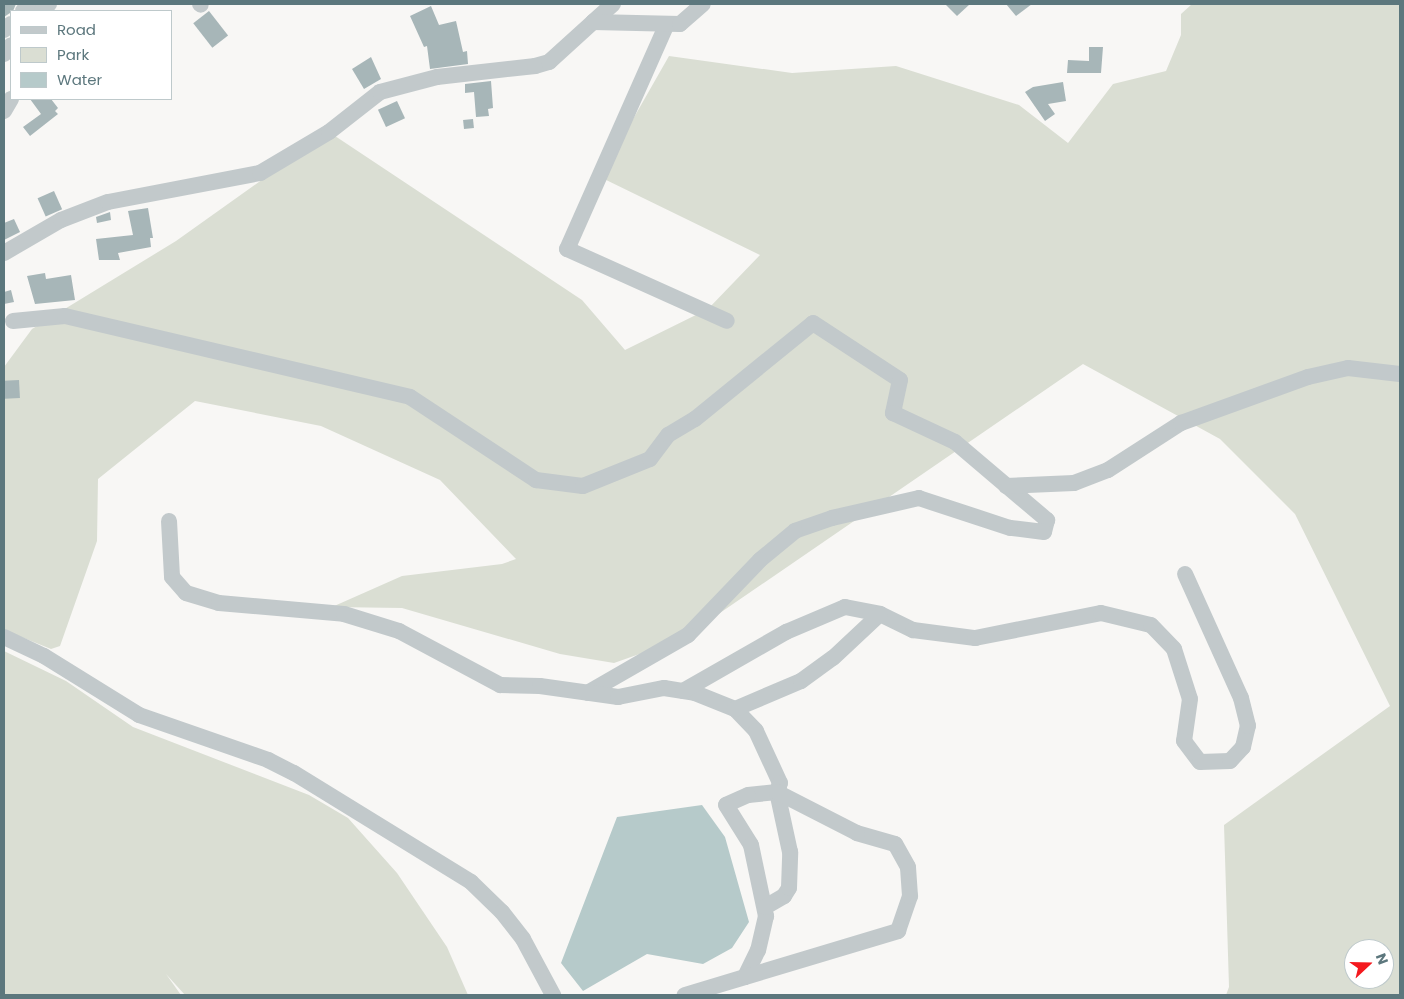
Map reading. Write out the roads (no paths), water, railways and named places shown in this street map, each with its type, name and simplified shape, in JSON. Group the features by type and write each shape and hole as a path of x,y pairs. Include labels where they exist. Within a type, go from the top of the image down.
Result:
{"street":[{"path":"4,253 61,220 108,202 260,173 329,132 380,92 437,77 535,66 549,62 613,4"},
{"path":"593,22 666,26 689,19 703,4"},
{"path":"666,26 567,250 708,309 727,320"},
{"path":"4,111 10,100"},
{"path":"7,323 66,316 410,397 536,480 583,486 650,459 668,435 695,419 812,323 900,380 893,413 955,442 1047,520 1044,532 1010,528 919,498 832,518 796,531 760,560 688,635 587,693"},
{"path":"1006,486 1074,483 1108,470 1182,423 1308,376 1348,368 1400,374"},
{"path":"169,521 172,577 186,592 220,602 344,614 399,631 500,685 618,697 664,688 683,691 736,709 756,732 780,782 777,792 790,852 789,888 784,896 765,907"},
{"path":"683,691 786,632 845,607 880,614 913,630 975,638 1100,613 1151,625 1174,649 1190,699 1184,742 1200,762 1230,761 1243,746 1248,726 1241,698 1185,574"},
{"path":"736,709 801,682 833,658 880,614"},
{"path":"4,637 44,656 139,716 268,760 294,773 471,882 502,912 523,939 553,995"},
{"path":"685,995 745,977 898,930 910,896 908,867 895,844 857,833 777,792 748,795 726,805 751,845 766,916 758,950 745,977"}],"water":[{"path":"702,805 725,837 749,922 732,948 703,964 647,954 583,991 561,963 617,817"}]}
